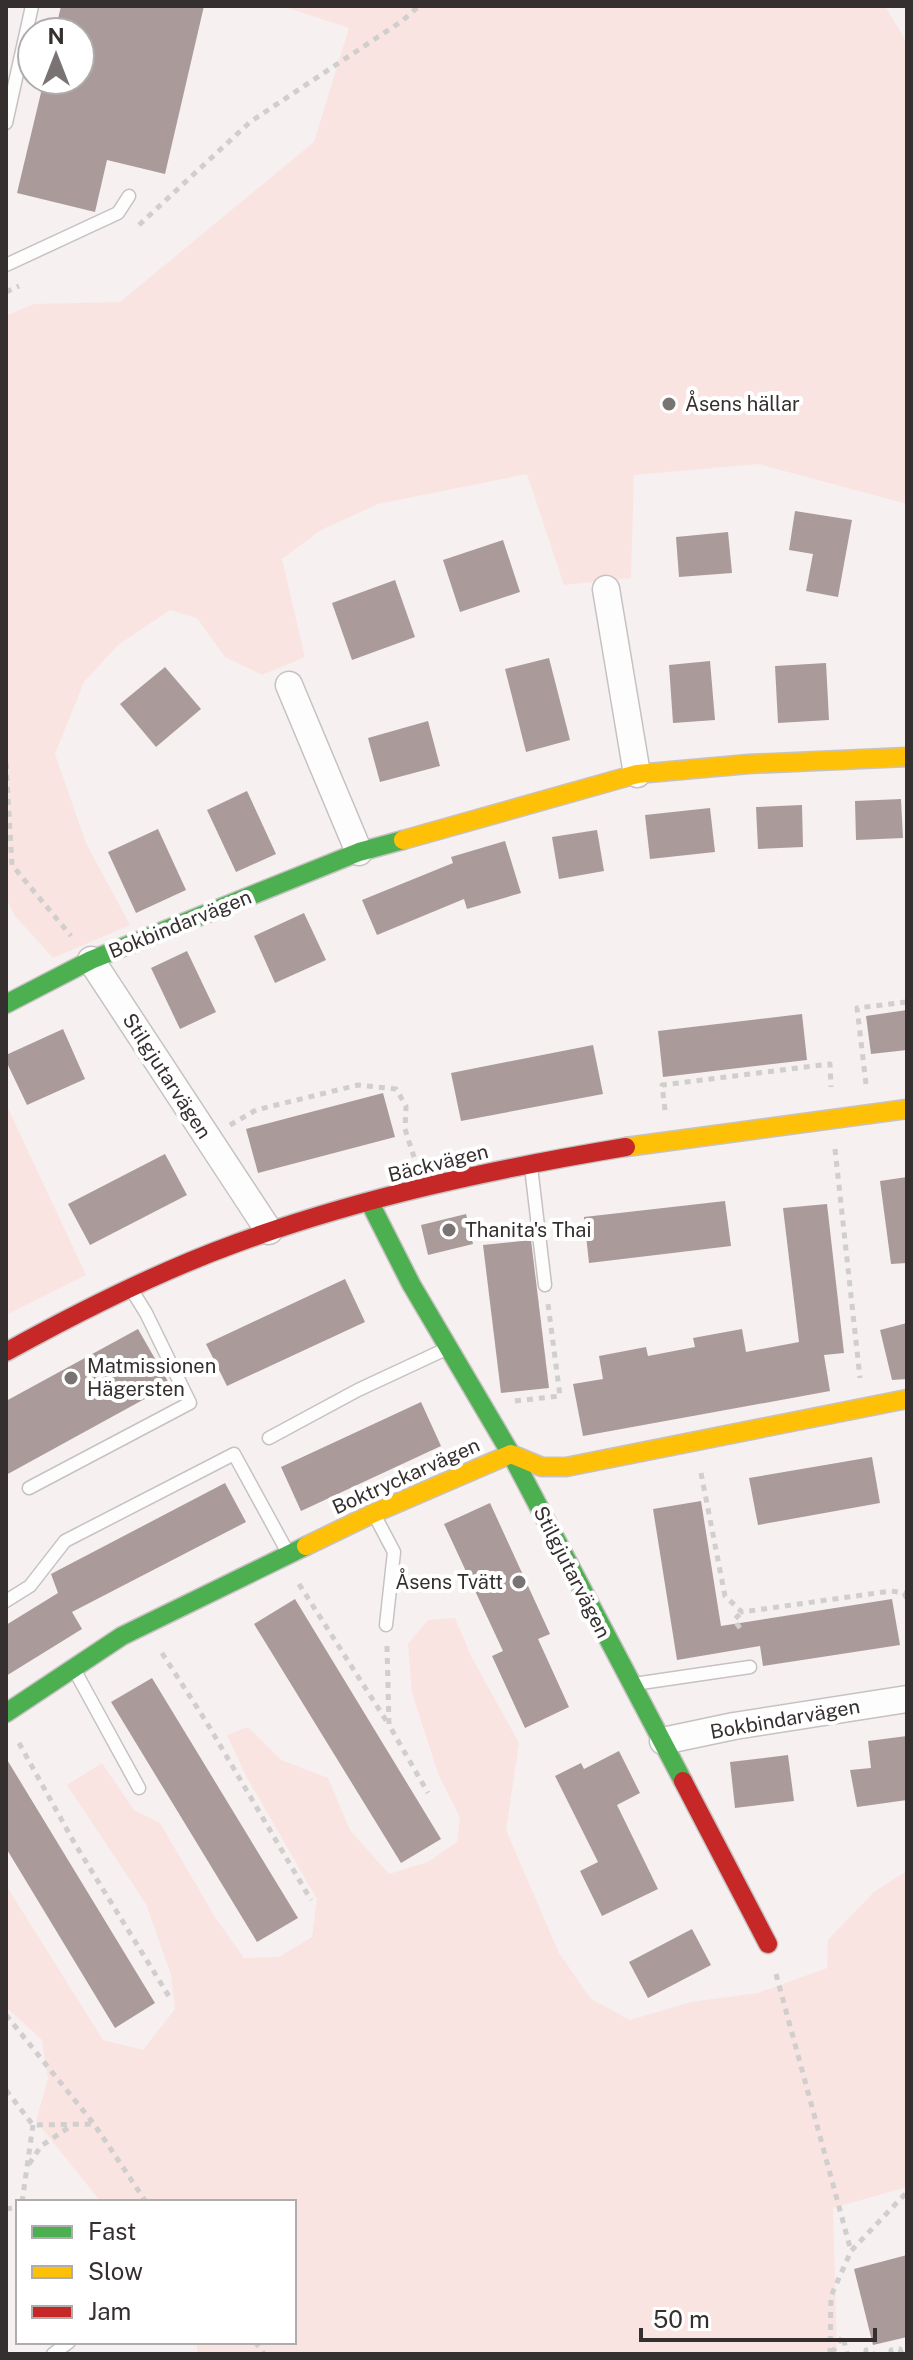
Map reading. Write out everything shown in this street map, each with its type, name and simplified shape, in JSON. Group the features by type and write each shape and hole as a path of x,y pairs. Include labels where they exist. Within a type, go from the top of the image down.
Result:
{"street":[{"path":"606,589 637,774"},
{"path":"289,685 359,852"},
{"name":"Bokbindarvägen","path":"6,1004 91,960 359,852 637,774 749,764 907,757"},
{"name":"Stilgjutarvägen","path":"91,960 269,1231"},
{"name":"Bäckvägen","path":"6,1352 131,1289 269,1231 425,1188 531,1163 671,1138 907,1109"},
{"name":"Stilgjutarvägen","path":"370,1203 411,1284 511,1454 768,1944"},
{"name":"Boktryckarvägen","path":"6,1713 122,1636 374,1513 511,1454 541,1469 560,1471 590,1461 907,1399"},
{"name":"Bokbindarvägen","path":"663,1741 734,1726 907,1699"}],"lane":[{"path":"6,123 32,6"},
{"path":"6,265 118,213 129,196"},
{"path":"531,1163 545,1285"},
{"path":"29,1488 190,1403 131,1289"},
{"path":"269,1438 358,1390 449,1347"},
{"path":"6,1601 30,1586 65,1541 234,1454 288,1554"},
{"path":"374,1513 394,1552 386,1625"},
{"path":"631,1684 750,1667"},
{"path":"73,1669 139,1788"}],"path":[{"path":"137,226 250,122 402,21 419,6"},
{"path":"6,292 32,279"},
{"path":"6,763 12,865 91,960"},
{"path":"863,1058 857,1008 907,1002"},
{"path":"664,1104 662,1085 830,1064 830,1081"},
{"path":"207,1137 256,1110 358,1085 396,1089 406,1106 405,1129 425,1188"},
{"path":"832,1118 863,1408"},
{"path":"482,1405 560,1396 545,1285"},
{"path":"694,1440 725,1596 742,1612"},
{"path":"298,1582 389,1725 428,1793"},
{"path":"740,1628 734,1620 742,1612 891,1591 904,1593 907,1599"},
{"path":"386,1625 389,1725"},
{"path":"156,1644 222,1748 311,1900"},
{"path":"15,1735 75,1844 170,1998"},
{"path":"768,1944 851,2251"},
{"path":"6,2015 94,2124 145,2200"},
{"path":"6,2090 33,2125 22,2200"},
{"path":"27,2168 41,2146 75,2124"},
{"path":"33,2125 94,2124"},
{"path":"831,2354 831,2296 851,2251 907,2192"},
{"path":"831,2354 843,2336 847,2354"},
{"path":"891,2354 891,2350 900,2349 902,2354"},
{"path":"866,2354 866,2350 872,2350 873,2354"}],"shaded area":[{"path":"282,6 885,6 907,43 907,504 758,464 634,475 631,578 564,585 527,474 378,504 321,530 282,559 305,657 262,675 225,657 197,618 170,610 118,645 84,682 55,754 86,843 130,925 53,958 15,916 6,898 6,316 34,304 120,302 314,142 349,28"},
{"path":"6,1104 86,1275 6,1315"},
{"path":"455,1618 471,1656 519,1743 506,1830 559,1953 591,1999 630,2020 691,2002 758,1993 827,1968 828,1940 875,1891 907,1871 907,2187 833,2208 837,2354 198,2354 196,2344 296,2344 296,2200 99,2200 36,2121 48,2079 42,2040 6,2007 6,1885 103,2040 143,2050 175,2009 171,1975 146,1904 67,1785 102,1763 134,1810 160,1823 215,1917 244,1958 279,1957 312,1937 317,1899 246,1776 227,1735 248,1727 281,1760 328,1778 350,1830 389,1874 428,1862 457,1842 460,1817 439,1776 412,1693 408,1644 428,1620"}],"building":[{"path":"61,6 204,6 165,174 107,160 95,212 17,193 40,96 96,96 96,16 59,16"},
{"path":"795,511 852,520 838,597 806,591 813,554 789,550"},
{"path":"728,532 732,573 679,577 676,537"},
{"path":"503,540 520,592 460,612 443,560"},
{"path":"395,580 415,637 352,660 332,603"},
{"path":"549,658 570,740 526,752 505,669"},
{"path":"710,661 715,720 673,723 669,665"},
{"path":"826,663 829,720 778,723 775,666"},
{"path":"165,667 201,709 156,747 120,704"},
{"path":"428,721 440,766 380,782 368,738"},
{"path":"247,791 276,854 236,872 207,810"},
{"path":"901,799 903,838 856,840 855,801"},
{"path":"802,805 803,847 758,849 756,807"},
{"path":"710,808 715,852 650,859 645,815"},
{"path":"158,829 186,890 136,913 108,852"},
{"path":"597,830 604,871 559,879 552,837"},
{"path":"505,841 521,893 467,909 464,899 377,935 362,900 453,863 451,857"},
{"path":"304,913 326,960 275,983 254,936"},
{"path":"187,951 216,1012 180,1029 151,968"},
{"path":"907,1010 907,1050 871,1054 866,1016"},
{"path":"802,1014 807,1060 663,1077 658,1031"},
{"path":"63,1029 85,1079 27,1105 6,1055"},
{"path":"593,1045 603,1094 461,1121 451,1073"},
{"path":"383,1093 395,1137 258,1173 246,1129"},
{"path":"165,1154 187,1195 90,1245 68,1204"},
{"path":"907,1177 907,1263 891,1264 880,1181"},
{"path":"725,1201 731,1246 589,1263 584,1217"},
{"path":"827,1204 844,1353 824,1355 830,1391 583,1436 573,1384 603,1379 599,1356 646,1347 648,1356 695,1347 693,1338 742,1329 746,1352 799,1342 783,1208"},
{"path":"466,1214 473,1244 428,1255 421,1225"},
{"path":"531,1240 549,1388 501,1393 483,1245"},
{"path":"345,1279 365,1322 227,1386 206,1344"},
{"path":"907,1323 907,1379 892,1380 880,1330"},
{"path":"138,1329 170,1385 6,1475 6,1401"},
{"path":"421,1402 441,1446 301,1511 281,1467"},
{"path":"872,1457 880,1503 758,1525 749,1478"},
{"path":"225,1483 246,1522 72,1612 82,1629 6,1676 6,1625 58,1593 51,1574"},
{"path":"701,1501 721,1626 892,1599 900,1645 763,1666 760,1646 677,1660 653,1509"},
{"path":"490,1503 550,1634 538,1639 569,1707 525,1728 492,1656 503,1651 444,1524"},
{"path":"295,1599 441,1839 401,1863 254,1624"},
{"path":"152,1678 298,1918 257,1942 111,1702"},
{"path":"907,1736 907,1800 857,1807 850,1770 871,1768 868,1741"},
{"path":"619,1751 640,1793 617,1805 658,1889 602,1916 580,1871 598,1862 555,1776 581,1763 584,1769"},
{"path":"788,1755 794,1801 735,1808 730,1762"},
{"path":"6,1758 155,2003 115,2028 6,1848"},
{"path":"692,1929 711,1965 648,1998 629,1962"},
{"path":"907,2255 907,2337 873,2345 854,2269"}],"traffic: fast":[{"path":"6,1004 91,960 359,852 403,840"},
{"path":"370,1203 411,1284 511,1454 683,1781"},
{"path":"6,1713 122,1636 306,1546"}],"traffic: slow":[{"path":"403,840 637,774 749,764 907,757"},
{"path":"626,1147 907,1109"},
{"path":"306,1546 511,1454 542,1467 566,1467 907,1399"}],"traffic: jam":[{"path":"6,1352 148,1279 284,1227 429,1186 626,1147"},
{"path":"683,1781 768,1944"}],"place":[{"name":"Åsens hällar","path":"669,404"},
{"name":"Thanita's Thai","path":"449,1230"},
{"name":"Matmissionen Hägersten","path":"71,1378"},
{"name":"Åsens Tvätt","path":"519,1582"}]}
